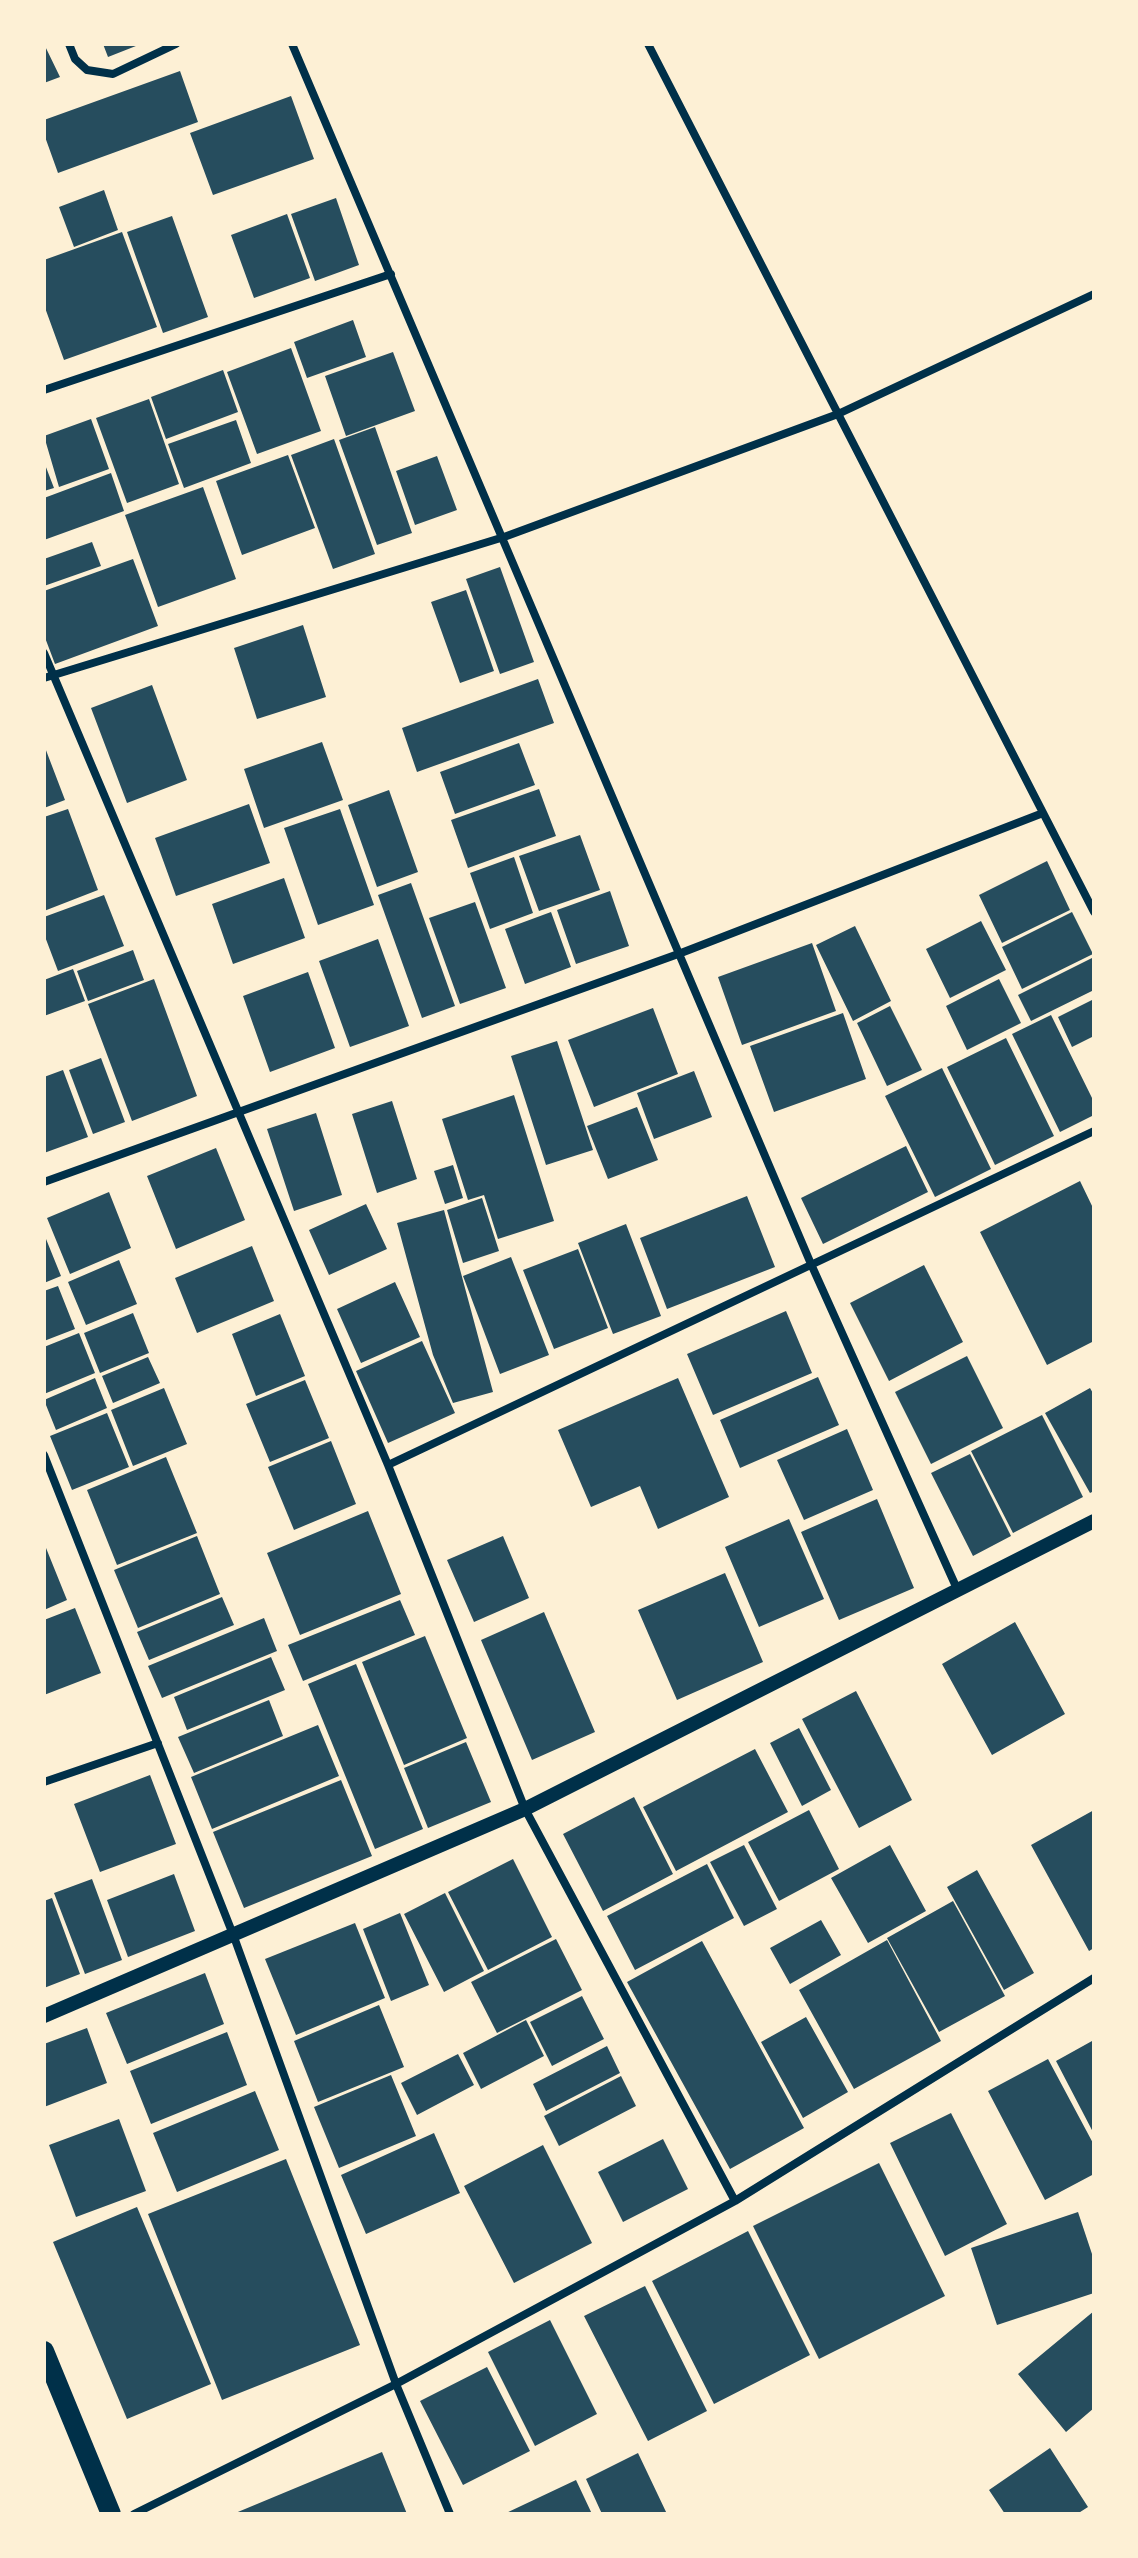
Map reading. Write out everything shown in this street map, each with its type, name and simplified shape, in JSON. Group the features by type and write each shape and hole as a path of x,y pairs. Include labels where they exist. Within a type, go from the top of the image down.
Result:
{"main road":[{"path":"44,2351 48,2373 111,2514"}],"street":[{"path":"69,44 75,59 87,70 113,74 176,44"},
{"path":"292,44 811,1264 959,1592"},
{"path":"648,44 1094,912"},
{"path":"44,390 391,274"},
{"path":"48,677 504,537 838,414 1094,294"},
{"path":"44,653 48,677 388,1465 525,1809 735,2201"},
{"path":"44,1182 681,953 1043,813"},
{"path":"388,1465 1094,1131"},
{"path":"44,1455 234,1937 396,2384 450,2514"},
{"path":"44,2016 234,1937 525,1809 1094,1521"},
{"path":"44,1782 158,1743"},
{"path":"134,2514 396,2384 735,2201 1094,1978"}],"building":[{"path":"44,44 60,77 44,83"},
{"path":"103,44 141,44 108,57"},
{"path":"180,71 198,122 58,173 44,134 44,120"},
{"path":"291,96 314,159 213,195 190,133"},
{"path":"104,190 118,230 74,247 59,207"},
{"path":"336,198 359,265 315,281 291,214"},
{"path":"287,214 310,278 254,298 231,235"},
{"path":"172,216 208,317 163,333 127,232"},
{"path":"122,232 157,327 64,360 44,305 44,260"},
{"path":"353,320 366,357 307,378 294,342"},
{"path":"291,348 321,431 257,454 227,372"},
{"path":"393,352 415,411 346,436 325,376"},
{"path":"223,370 238,412 166,439 151,397"},
{"path":"149,399 179,484 127,503 96,418"},
{"path":"91,419 109,469 59,487 44,436"},
{"path":"236,420 251,463 184,488 168,444"},
{"path":"375,427 412,533 377,545 339,440"},
{"path":"334,439 375,554 333,569 291,455"},
{"path":"288,455 315,528 242,555 216,481"},
{"path":"437,456 457,510 415,525 396,471"},
{"path":"44,462 54,488 44,491"},
{"path":"111,473 124,511 44,540 44,498"},
{"path":"203,487 236,579 158,607 125,515"},
{"path":"92,542 101,566 44,586 44,559"},
{"path":"133,559 158,626 55,664 44,635 44,591"},
{"path":"500,567 534,662 500,674 466,579"},
{"path":"466,590 494,671 460,683 431,602"},
{"path":"303,625 326,697 257,719 234,648"},
{"path":"538,679 554,723 417,772 402,728"},
{"path":"152,685 187,780 127,803 91,708"},
{"path":"322,742 343,800 264,828 244,769"},
{"path":"519,743 535,785 455,814 440,772"},
{"path":"44,745 65,800 44,808"},
{"path":"539,789 556,836 468,868 451,820"},
{"path":"389,790 418,872 377,887 348,805"},
{"path":"249,804 270,863 176,896 155,838"},
{"path":"68,809 98,890 44,911 44,817"},
{"path":"340,809 374,905 318,925 284,828"},
{"path":"580,835 600,890 539,911 519,856"},
{"path":"514,857 533,913 490,929 470,873"},
{"path":"1047,861 1070,910 1002,943 979,895"},
{"path":"284,878 305,938 233,964 212,904"},
{"path":"411,883 455,1006 422,1018 378,895"},
{"path":"610,891 629,946 576,964 557,910"},
{"path":"104,895 124,946 58,971 44,934 44,917"},
{"path":"475,902 506,988 460,1004 429,918"},
{"path":"551,912 571,967 525,984 505,929"},
{"path":"1072,912 1093,954 1022,989 1002,947"},
{"path":"981,921 1006,970 950,998 926,949"},
{"path":"855,926 891,1001 853,1021 816,945"},
{"path":"378,939 409,1026 350,1047 319,961"},
{"path":"812,943 836,1011 742,1045 718,977"},
{"path":"133,950 144,980 88,1001 77,971"},
{"path":"1094,957 1094,990 1031,1021 1018,995"},
{"path":"73,969 85,1001 44,1016 44,980"},
{"path":"308,972 335,1048 270,1072 243,996"},
{"path":"154,979 197,1096 132,1121 88,1004"},
{"path":"999,979 1021,1023 967,1050 946,1006"},
{"path":"1094,999 1094,1036 1072,1047 1058,1017"},
{"path":"890,1006 922,1070 887,1086 857,1023"},
{"path":"653,1008 678,1074 594,1107 568,1040"},
{"path":"843,1013 866,1079 774,1112 750,1046"},
{"path":"1051,1015 1094,1102 1094,1115 1060,1132 1012,1034"},
{"path":"1006,1038 1054,1136 995,1165 947,1067"},
{"path":"557,1041 593,1150 546,1165 511,1056"},
{"path":"101,1058 125,1122 93,1134 69,1070"},
{"path":"942,1068 991,1169 935,1197 885,1096"},
{"path":"63,1070 88,1137 44,1153 44,1077"},
{"path":"694,1071 712,1117 654,1139 637,1093"},
{"path":"514,1095 554,1221 498,1239 484,1195 468,1200 442,1119"},
{"path":"392,1101 417,1179 377,1193 352,1114"},
{"path":"637,1107 658,1160 608,1179 587,1126"},
{"path":"316,1113 342,1195 294,1211 267,1129"},
{"path":"906,1146 928,1192 823,1244 801,1198"},
{"path":"216,1148 245,1220 176,1249 147,1176"},
{"path":"453,1165 463,1198 445,1204 434,1171"},
{"path":"1080,1181 1094,1210 1094,1341 1047,1365 980,1232"},
{"path":"109,1192 131,1248 70,1274 47,1218"},
{"path":"747,1196 775,1267 667,1309 640,1238"},
{"path":"482,1198 499,1251 463,1263 447,1210"},
{"path":"366,1204 387,1249 329,1275 309,1230"},
{"path":"444,1210 493,1392 453,1403 433,1355 397,1223"},
{"path":"626,1224 661,1316 613,1334 578,1243"},
{"path":"44,1234 61,1276 44,1283"},
{"path":"252,1246 274,1301 197,1333 175,1278"},
{"path":"578,1249 608,1328 554,1349 523,1270"},
{"path":"511,1257 549,1355 500,1374 463,1276"},
{"path":"119,1260 137,1304 86,1325 68,1282"},
{"path":"924,1265 963,1342 889,1381 850,1303"},
{"path":"395,1282 420,1337 361,1363 337,1309"},
{"path":"58,1286 75,1329 44,1341 44,1291"},
{"path":"786,1311 812,1373 713,1415 687,1354"},
{"path":"133,1313 149,1353 100,1373 84,1333"},
{"path":"280,1314 305,1376 256,1396 232,1334"},
{"path":"79,1333 95,1373 44,1394 44,1347"},
{"path":"422,1341 455,1413 388,1443 356,1371"},
{"path":"967,1356 1003,1428 931,1464 895,1392"},
{"path":"148,1357 160,1383 113,1403 102,1376"},
{"path":"818,1377 839,1425 740,1468 720,1420"},
{"path":"95,1378 107,1408 56,1430 44,1400"},
{"path":"678,1378 729,1497 658,1529 640,1486 591,1507 558,1430"},
{"path":"305,1380 329,1438 270,1462 246,1404"},
{"path":"164,1388 187,1444 133,1466 111,1410"},
{"path":"1090,1388 1094,1395 1094,1491 1090,1493 1045,1413"},
{"path":"107,1413 129,1467 72,1490 50,1436"},
{"path":"1042,1415 1083,1497 1013,1533 971,1451"},
{"path":"847,1429 873,1490 804,1520 777,1460"},
{"path":"331,1441 356,1504 294,1530 268,1467"},
{"path":"970,1454 1011,1536 973,1556 931,1473"},
{"path":"166,1457 197,1533 117,1565 87,1490"},
{"path":"877,1499 914,1588 839,1620 801,1532"},
{"path":"368,1511 401,1594 300,1635 267,1553"},
{"path":"789,1519 824,1599 759,1627 725,1547"},
{"path":"197,1536 220,1594 138,1628 114,1570"},
{"path":"503,1536 529,1598 474,1622 447,1560"},
{"path":"44,1543 67,1600 44,1610"},
{"path":"725,1573 763,1662 677,1700 638,1610"},
{"path":"222,1597 234,1625 149,1660 137,1632"},
{"path":"400,1600 415,1635 303,1681 288,1645"},
{"path":"75,1608 101,1673 44,1695 44,1620"},
{"path":"544,1612 595,1732 532,1760 481,1640"},
{"path":"264,1618 277,1651 162,1698 148,1666"},
{"path":"1015,1622 1065,1714 992,1755 942,1664"},
{"path":"425,1636 467,1738 404,1765 362,1662"},
{"path":"271,1657 285,1690 187,1730 174,1697"},
{"path":"356,1664 423,1829 375,1849 308,1684"},
{"path":"856,1691 912,1800 859,1828 802,1719"},
{"path":"269,1700 283,1736 194,1773 178,1737"},
{"path":"318,1725 339,1776 212,1829 191,1777"},
{"path":"799,1728 831,1790 802,1806 770,1743"},
{"path":"466,1742 491,1802 428,1828 404,1768"},
{"path":"755,1749 788,1812 676,1871 643,1807"},
{"path":"150,1775 176,1844 100,1872 74,1804"},
{"path":"341,1780 372,1856 244,1908 213,1832"},
{"path":"634,1797 673,1874 603,1911 563,1834"},
{"path":"809,1810 839,1869 779,1901 748,1842"},
{"path":"1094,1810 1094,1948 1089,1951 1031,1845"},
{"path":"744,1845 777,1909 744,1926 710,1862"},
{"path":"890,1845 926,1911 868,1943 831,1878"},
{"path":"513,1859 552,1937 488,1970 448,1892"},
{"path":"707,1864 734,1918 635,1970 607,1916"},
{"path":"977,1870 1034,1973 1004,1990 947,1887"},
{"path":"174,1874 195,1931 128,1957 107,1900"},
{"path":"92,1879 122,1960 85,1974 54,1893"},
{"path":"445,1893 484,1971 444,1992 404,1914"},
{"path":"52,1898 80,1974 44,1988 44,1901"},
{"path":"953,1901 1005,1996 939,2032 887,1938"},
{"path":"400,1913 429,1985 391,2001 363,1929"},
{"path":"821,1920 841,1955 790,1984 770,1948"},
{"path":"355,1923 385,1998 296,2035 265,1959"},
{"path":"556,1939 582,1990 497,2033 471,1982"},
{"path":"887,1940 941,2041 854,2089 799,1990"},
{"path":"702,1941 804,2128 730,2169 627,1982"},
{"path":"205,1973 224,2024 127,2064 106,2013"},
{"path":"582,1996 604,2039 552,2066 530,2022"},
{"path":"379,2005 404,2067 318,2102 294,2041"},
{"path":"806,2017 848,2092 803,2118 761,2042"},
{"path":"526,2020 544,2056 481,2089 463,2053"},
{"path":"87,2028 107,2083 44,2107 44,2044"},
{"path":"227,2032 247,2085 151,2124 130,2071"},
{"path":"1092,2041 1094,2045 1094,2134 1056,2061"},
{"path":"607,2046 620,2073 546,2111 533,2084"},
{"path":"458,2054 474,2085 417,2115 401,2083"},
{"path":"1048,2059 1094,2145 1094,2174 1045,2200 988,2091"},
{"path":"391,2075 416,2136 339,2168 314,2107"},
{"path":"621,2076 636,2106 559,2146 544,2116"},
{"path":"255,2091 279,2150 177,2192 153,2133"},
{"path":"951,2113 1007,2224 945,2256 890,2143"},
{"path":"119,2119 146,2191 76,2217 49,2145"},
{"path":"434,2133 460,2193 366,2234 341,2175"},
{"path":"663,2139 688,2189 623,2222 598,2172"},
{"path":"543,2145 592,2243 514,2283 464,2186"},
{"path":"286,2159 360,2345 222,2400 148,2214"},
{"path":"879,2163 945,2296 819,2359 753,2226"},
{"path":"137,2207 211,2384 127,2419 53,2242"},
{"path":"1078,2212 1094,2260 1094,2293 997,2325 971,2248"},
{"path":"748,2231 810,2355 714,2404 652,2281"},
{"path":"645,2286 707,2411 648,2441 584,2316"},
{"path":"1094,2311 1094,2408 1066,2432 1018,2374"},
{"path":"550,2320 597,2414 535,2446 488,2352"},
{"path":"487,2367 530,2451 463,2485 420,2401"},
{"path":"1050,2448 1088,2507 1077,2514 1005,2514 989,2490"},
{"path":"382,2452 407,2514 233,2514"},
{"path":"638,2453 667,2514 602,2514 586,2479"},
{"path":"576,2480 592,2514 504,2514"}]}
